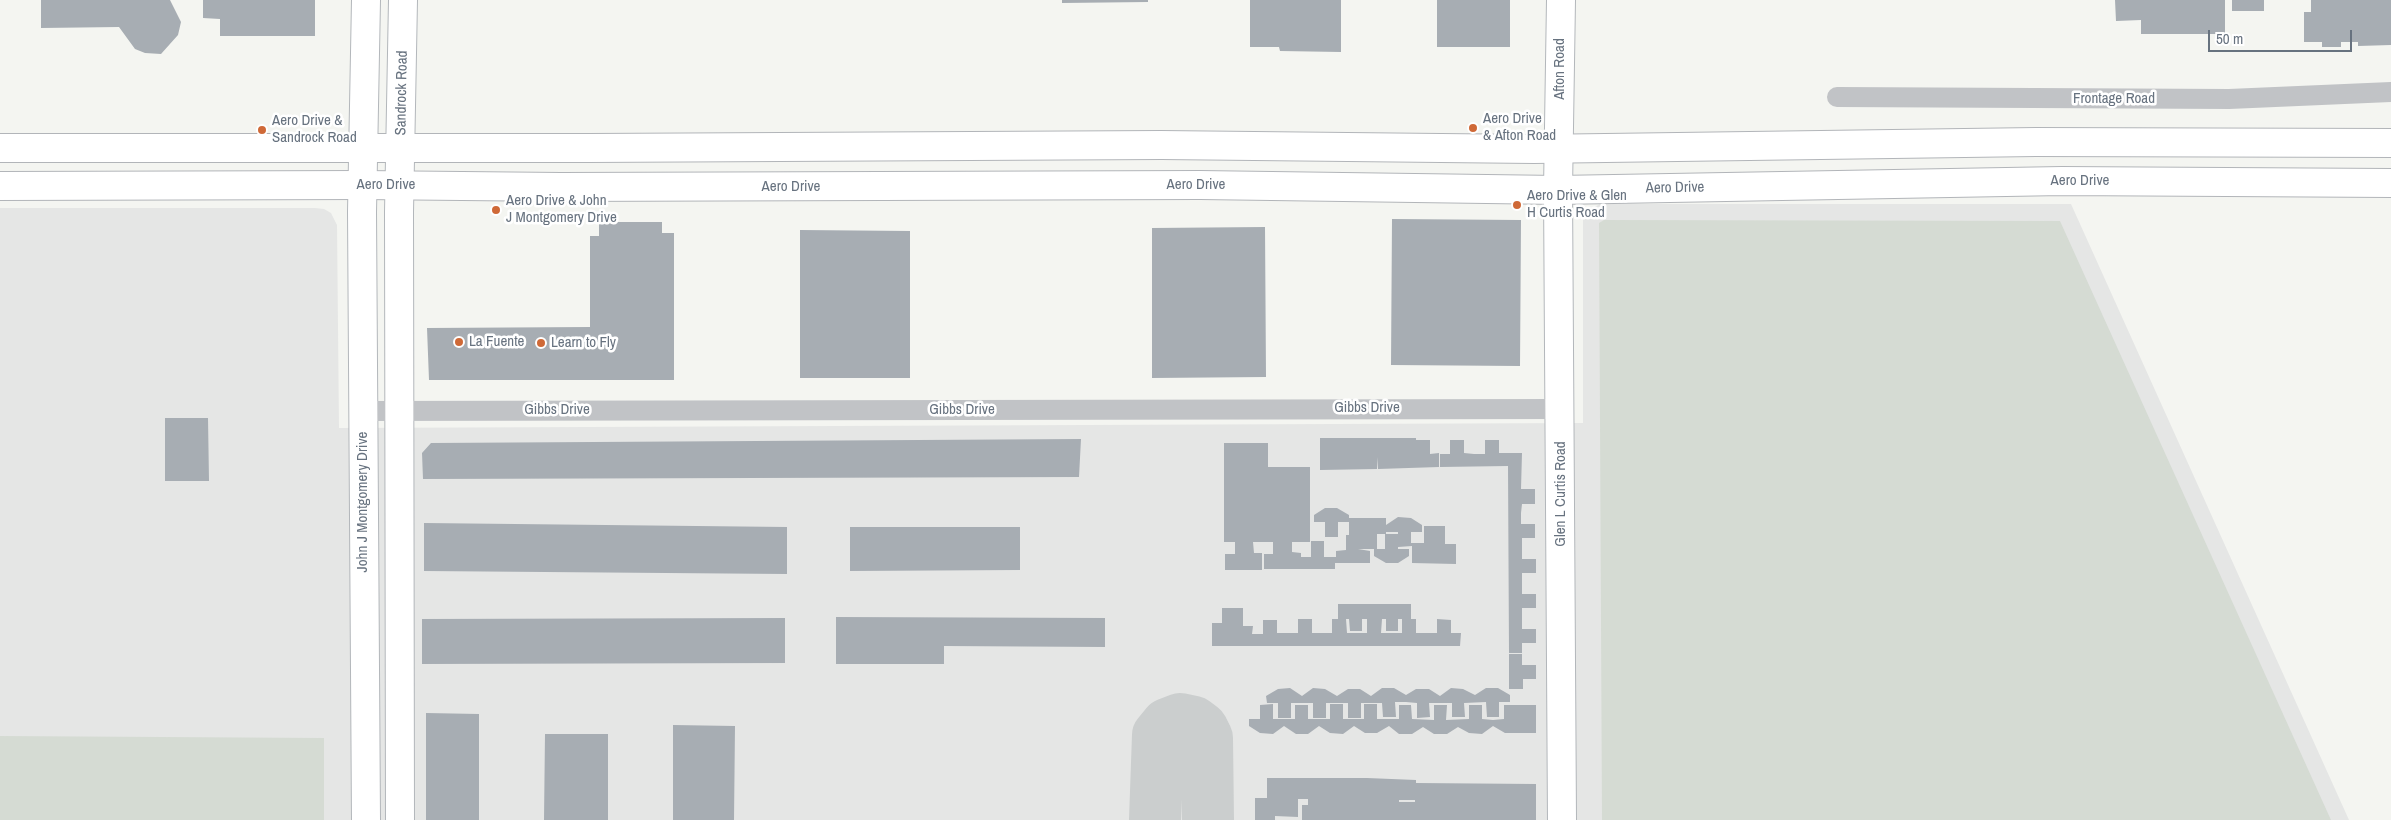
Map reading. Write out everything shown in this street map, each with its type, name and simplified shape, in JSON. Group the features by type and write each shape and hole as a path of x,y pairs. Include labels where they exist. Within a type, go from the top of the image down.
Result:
{"main road":[{"path":"363,185 366,0"},
{"name":"Sandrock Road","path":"400,185 403,0"},
{"name":"Afton Road","path":"1559,168 1560,0"},
{"name":"Aero Drive","path":"0,186 400,185 570,188 1200,185 2036,142 2391,143"},
{"name":"Aero Drive","path":"0,148 610,148 1161,145 1559,168 2062,181 2391,183"},
{"name":"Glen L Curtis Road","path":"1559,168 1562,820"},
{"name":"John J Montgomery Drive","path":"363,185 366,820"},
{"path":"400,185 400,820"}],"street":[{"name":"Frontage Road","path":"1837,97 2229,100 2391,92"},
{"name":"Gibbs Drive","path":"363,411 1560,409"}],"shaded area":[{"path":"1600,204 2071,204 2349,820 0,820 0,208 315,208 324,209 331,213 337,225 339,428 1583,423 1583,213"},
{"path":"1604,220 2060,221 2331,820 1602,820 1599,223"},
{"path":"0,736 324,738 324,820 0,820"}],"building":[{"path":"41,0 170,0 181,22 178,35 161,54 145,53 135,49 119,27 41,28"},
{"path":"203,0 315,0 315,36 220,36 220,19 203,18"},
{"path":"1062,0 1148,0 1148,2 1062,3"},
{"path":"1250,0 1341,0 1341,52 1280,51 1279,47 1250,47"},
{"path":"1437,0 1510,0 1510,47 1437,47"},
{"path":"2115,0 2225,0 2225,34 2141,34 2141,20 2116,21"},
{"path":"2232,0 2264,0 2264,11 2232,11"},
{"path":"2311,0 2391,0 2391,45 2358,46 2358,42 2341,42 2341,47 2322,47 2322,42 2304,42 2304,12 2311,12"},
{"path":"1392,219 1521,220 1520,366 1391,365"},
{"path":"599,222 662,222 662,233 674,233 674,380 429,380 427,328 590,327 590,236 599,236"},
{"path":"1265,227 1266,377 1152,378 1152,228"},
{"path":"800,230 910,231 910,378 800,378"},
{"path":"165,418 208,418 209,481 165,481"},
{"path":"1320,438 1416,438 1416,440 1430,440 1430,454 1439,453 1439,467 1378,469 1377,457 1377,469 1320,470"},
{"path":"1081,439 1079,477 423,479 422,453 431,443"},
{"path":"1450,440 1464,440 1464,453 1485,454 1485,440 1499,440 1499,453 1522,453 1521,489 1535,489 1535,504 1522,504 1521,524 1535,524 1535,538 1522,538 1522,559 1536,559 1536,573 1522,573 1522,594 1536,594 1536,608 1522,608 1522,629 1536,629 1536,643 1522,643 1522,653 1509,653 1508,466 1440,467 1440,454 1450,454"},
{"path":"1224,443 1268,443 1268,467 1310,467 1310,542 1292,542 1292,552 1301,553 1301,557 1311,557 1311,541 1324,541 1324,557 1336,557 1336,551 1346,550 1346,535 1349,535 1349,522 1338,522 1338,537 1325,537 1325,522 1314,522 1314,515 1325,508 1337,508 1349,515 1349,518 1386,518 1386,525 1398,517 1411,518 1422,525 1422,532 1411,532 1411,543 1424,543 1424,526 1445,526 1445,544 1456,544 1456,564 1412,563 1412,546 1398,547 1398,549 1409,549 1409,556 1398,563 1386,563 1374,556 1374,549 1358,549 1370,551 1370,563 1335,563 1335,569 1264,569 1264,554 1273,554 1273,542 1253,542 1254,553 1262,553 1262,570 1225,570 1225,554 1235,554 1235,542 1224,542","holes":["1386,532 1398,532 1398,534 1386,534","1377,534 1385,534 1385,549 1377,549"]},
{"path":"424,523 787,527 787,574 424,571"},
{"path":"850,527 1020,527 1020,570 850,571"},
{"path":"1338,604 1411,604 1411,619 1416,619 1416,633 1437,633 1437,619 1451,620 1451,633 1461,633 1460,646 1212,646 1212,623 1222,623 1222,608 1243,608 1243,626 1253,626 1252,634 1263,634 1263,620 1277,620 1277,633 1298,633 1298,619 1312,619 1312,633 1332,633 1332,619 1338,619","holes":["1346,619 1349,619 1350,631 1362,631 1362,619 1367,619 1367,633 1347,633","1382,619 1386,619 1386,631 1398,631 1398,619 1402,619 1402,633 1381,633"]},
{"path":"836,617 1105,618 1105,647 944,646 944,664 836,664"},
{"path":"785,618 785,663 422,664 422,619"},
{"path":"1509,654 1522,654 1522,665 1536,665 1536,679 1523,679 1523,689 1509,689"},
{"path":"1290,688 1302,696 1313,688 1325,689 1337,696 1348,689 1360,689 1371,696 1382,688 1394,688 1406,695 1416,689 1429,689 1440,696 1451,688 1463,689 1475,695 1486,688 1498,688 1510,695 1510,702 1499,702 1499,717 1487,717 1486,702 1464,703 1465,717 1452,717 1452,703 1429,703 1430,717 1417,718 1417,703 1395,702 1396,717 1383,717 1382,703 1361,703 1361,718 1348,718 1348,703 1326,703 1326,718 1313,718 1313,703 1291,703 1291,718 1278,718 1278,703 1267,703 1266,696 1278,689"},
{"path":"1273,704 1273,719 1295,719 1295,705 1308,705 1308,719 1330,719 1330,704 1343,704 1343,719 1364,719 1364,704 1377,704 1377,719 1399,719 1399,705 1411,705 1412,719 1434,720 1434,705 1447,705 1446,720 1469,719 1469,705 1482,705 1482,719 1493,720 1504,719 1504,705 1536,705 1536,733 1505,733 1493,726 1482,734 1469,733 1458,727 1447,734 1434,734 1423,727 1412,734 1399,734 1389,726 1377,733 1365,733 1354,726 1343,734 1330,733 1319,726 1308,734 1296,734 1284,726 1273,734 1260,733 1249,726 1249,719 1260,719 1260,705"},
{"path":"426,713 479,714 479,820 426,820"},
{"path":"673,725 735,726 734,820 673,820"},
{"path":"545,734 608,734 608,820 544,820"},
{"path":"1267,778 1367,778 1416,780 1416,783 1536,784 1536,820 1302,820 1302,805 1308,805 1308,799 1298,799 1298,817 1275,816 1275,820 1255,820 1255,798 1267,798","holes":["1399,800 1415,800 1415,802 1399,802"]}],"taxiway":[{"path":"1155,820 1158,735 1167,724 1180,719 1194,722 1202,728 1207,738 1208,820"}],"place":[{"name":"Aero Drive & Afton Road","path":"1473,128"},
{"name":"Aero Drive & Sandrock Road","path":"262,130"},
{"name":"Aero Drive & Glen H Curtis Road","path":"1517,205"},
{"name":"Aero Drive & John J Montgomery Drive","path":"496,210"},
{"name":"La Fuente","path":"459,342"},
{"name":"Learn to Fly","path":"541,343"}]}
